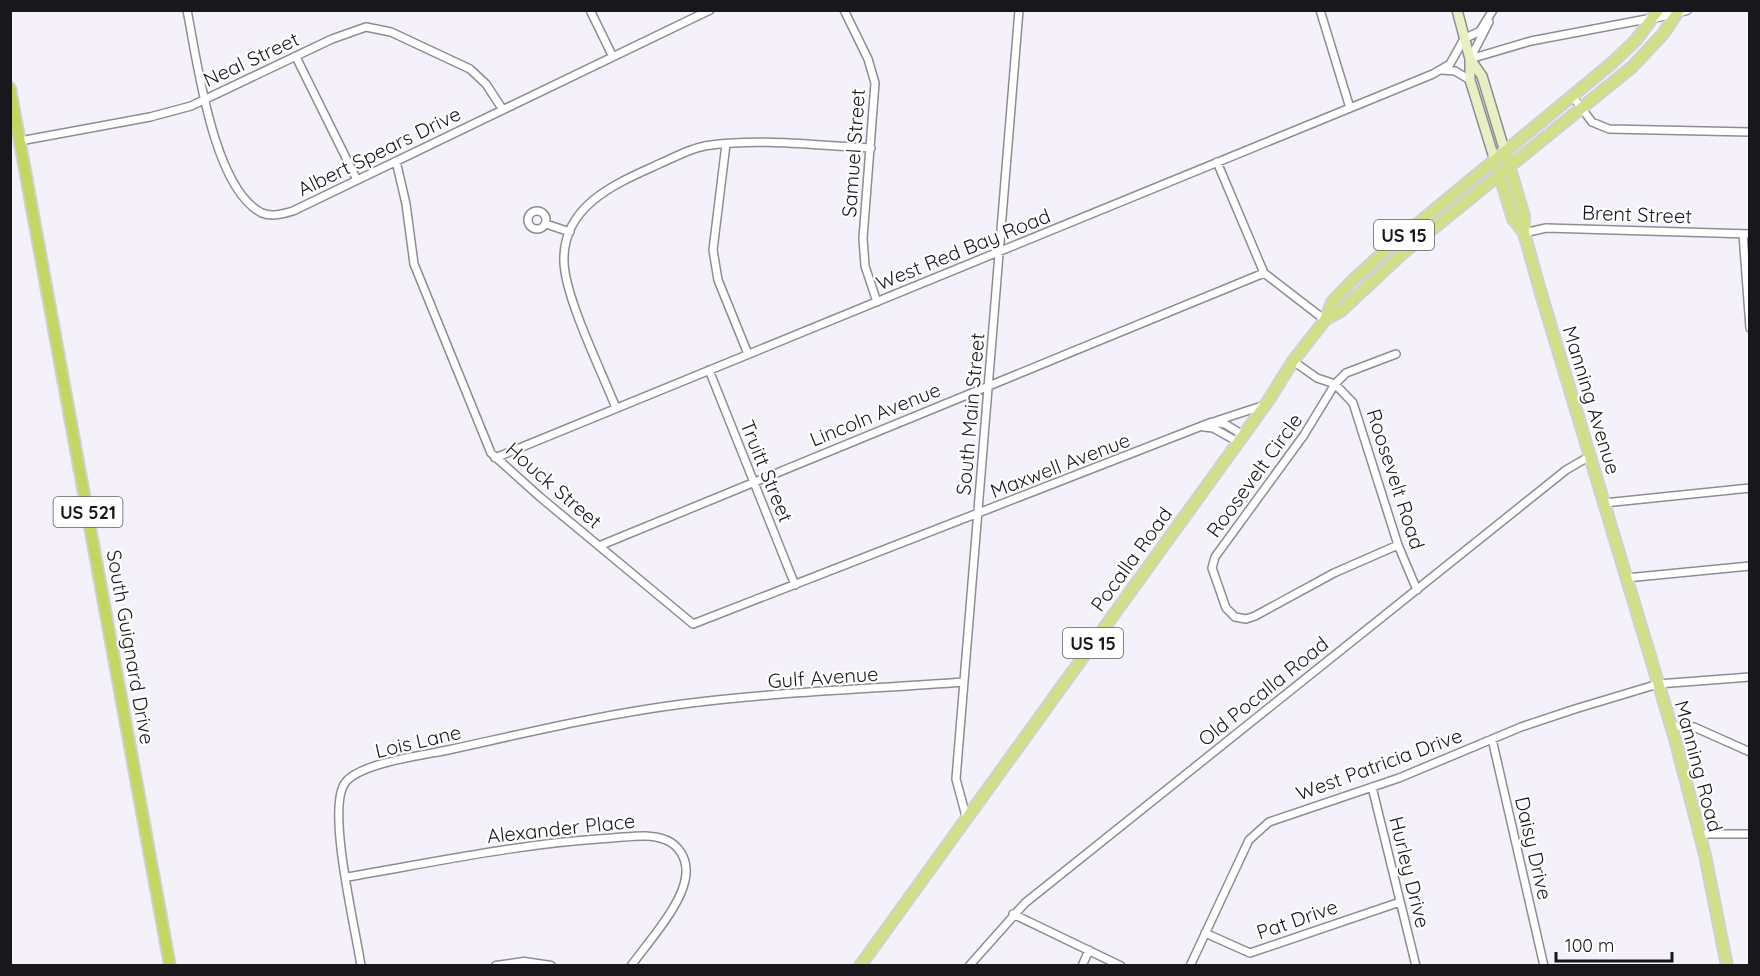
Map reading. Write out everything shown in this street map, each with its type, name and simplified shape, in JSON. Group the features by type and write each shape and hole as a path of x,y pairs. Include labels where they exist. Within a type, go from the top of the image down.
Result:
{"highway":[{"name":"South Guignard Drive","path":"10,88 170,966"}],"main road":[{"name":"Manning Avenue","path":"1456,10 1470,59 1470,80 1513,219 1524,233"},
{"name":"US 15","path":"1500,175 1582,109 1648,51 1681,11"},
{"name":"US 15","path":"1505,152 1625,51 1656,14"},
{"name":"Manning Avenue","path":"1470,59 1482,76 1510,167 1524,216 1524,233 1626,578"},
{"name":"Pocalla Road","path":"860,966 1241,439 1293,361 1325,320 1332,302 1370,264 1505,152"},
{"name":"Pocalla Road","path":"1325,320 1341,311 1386,268 1500,175"},
{"name":"Manning Road","path":"1626,578 1671,726 1700,834 1727,966"}],"street":[{"name":"Albert Spears Drive","path":"187,10 213,135 229,175 248,202 262,213 278,215 293,211 708,11"},
{"path":"590,10 613,57"},
{"name":"Samuel Street","path":"844,10 873,72 875,83 863,257 877,302"},
{"name":"South Main Street","path":"967,820 956,779 1019,10"},
{"path":"1320,10 1350,108"},
{"path":"1470,59 1487,29 1493,10"},
{"path":"1470,59 1531,41 1656,14 1681,11"},
{"path":"1464,39 1480,31 1489,20"},
{"name":"Neal Street","path":"20,141 158,115 205,100 349,31 366,27 385,30 470,69 486,84 503,110"},
{"name":"West Red Bay Road","path":"495,458 1442,70 1455,57 1464,39"},
{"path":"296,57 357,180"},
{"path":"1442,70 1455,71 1470,80"},
{"path":"1573,97 1593,122 1609,129 1749,132"},
{"path":"616,408 568,283 564,262 570,232 586,207 610,186 700,148 726,144 871,148"},
{"path":"726,144 713,250 718,280 748,354"},
{"name":"Houck Street","path":"396,161 406,204 414,264 495,458 693,624 795,585"},
{"path":"1217,162 1264,273 1325,320"},
{"path":"546,224 570,232"},
{"name":"Brent Street","path":"1524,233 1546,228 1746,234"},
{"path":"1746,234 1749,328"},
{"name":"Lincoln Avenue","path":"599,546 1264,273"},
{"path":"1293,361 1317,378 1335,384 1346,373 1396,354"},
{"name":"Truitt Street","path":"709,370 795,585"},
{"name":"Roosevelt Circle","path":"1335,384 1304,435 1215,557 1212,568 1221,599 1230,613 1241,618 1250,618 1304,588 1398,545"},
{"name":"Roosevelt Road","path":"1335,384 1353,403 1398,545 1417,590"},
{"name":"Maxwell Avenue","path":"795,585 1212,422 1265,405"},
{"path":"1212,422 1225,424 1241,439"},
{"path":"1202,427 1213,428 1241,439"},
{"name":"Old Pocalla Road","path":"969,966 1013,914 1566,470 1590,456"},
{"path":"1604,503 1749,488"},
{"path":"1626,578 1749,566"},
{"name":"West Patricia Drive","path":"1190,966 1244,850 1258,830 1277,819 1437,764 1492,739 1575,709 1658,684 1749,677"},
{"name":"Gulf Avenue","path":"685,704 964,682"},
{"name":"Lois Lane","path":"362,966 338,810 342,789 351,777 360,772 417,756 562,725 685,704"},
{"path":"1671,726 1694,727 1749,752"},
{"name":"Daisy Drive","path":"1492,739 1544,966"},
{"name":"Hurley Drive","path":"1372,787 1416,966"},
{"path":"1700,834 1749,834"},
{"name":"Alexander Place","path":"347,877 548,842 636,836 668,840 678,848 684,858 685,883 668,915 631,966"},
{"name":"Pat Drive","path":"1205,933 1250,953 1401,902"},
{"path":"1013,914 1122,966"},
{"path":"1082,966 1089,950"},
{"path":"496,966 535,964 551,966"}]}
